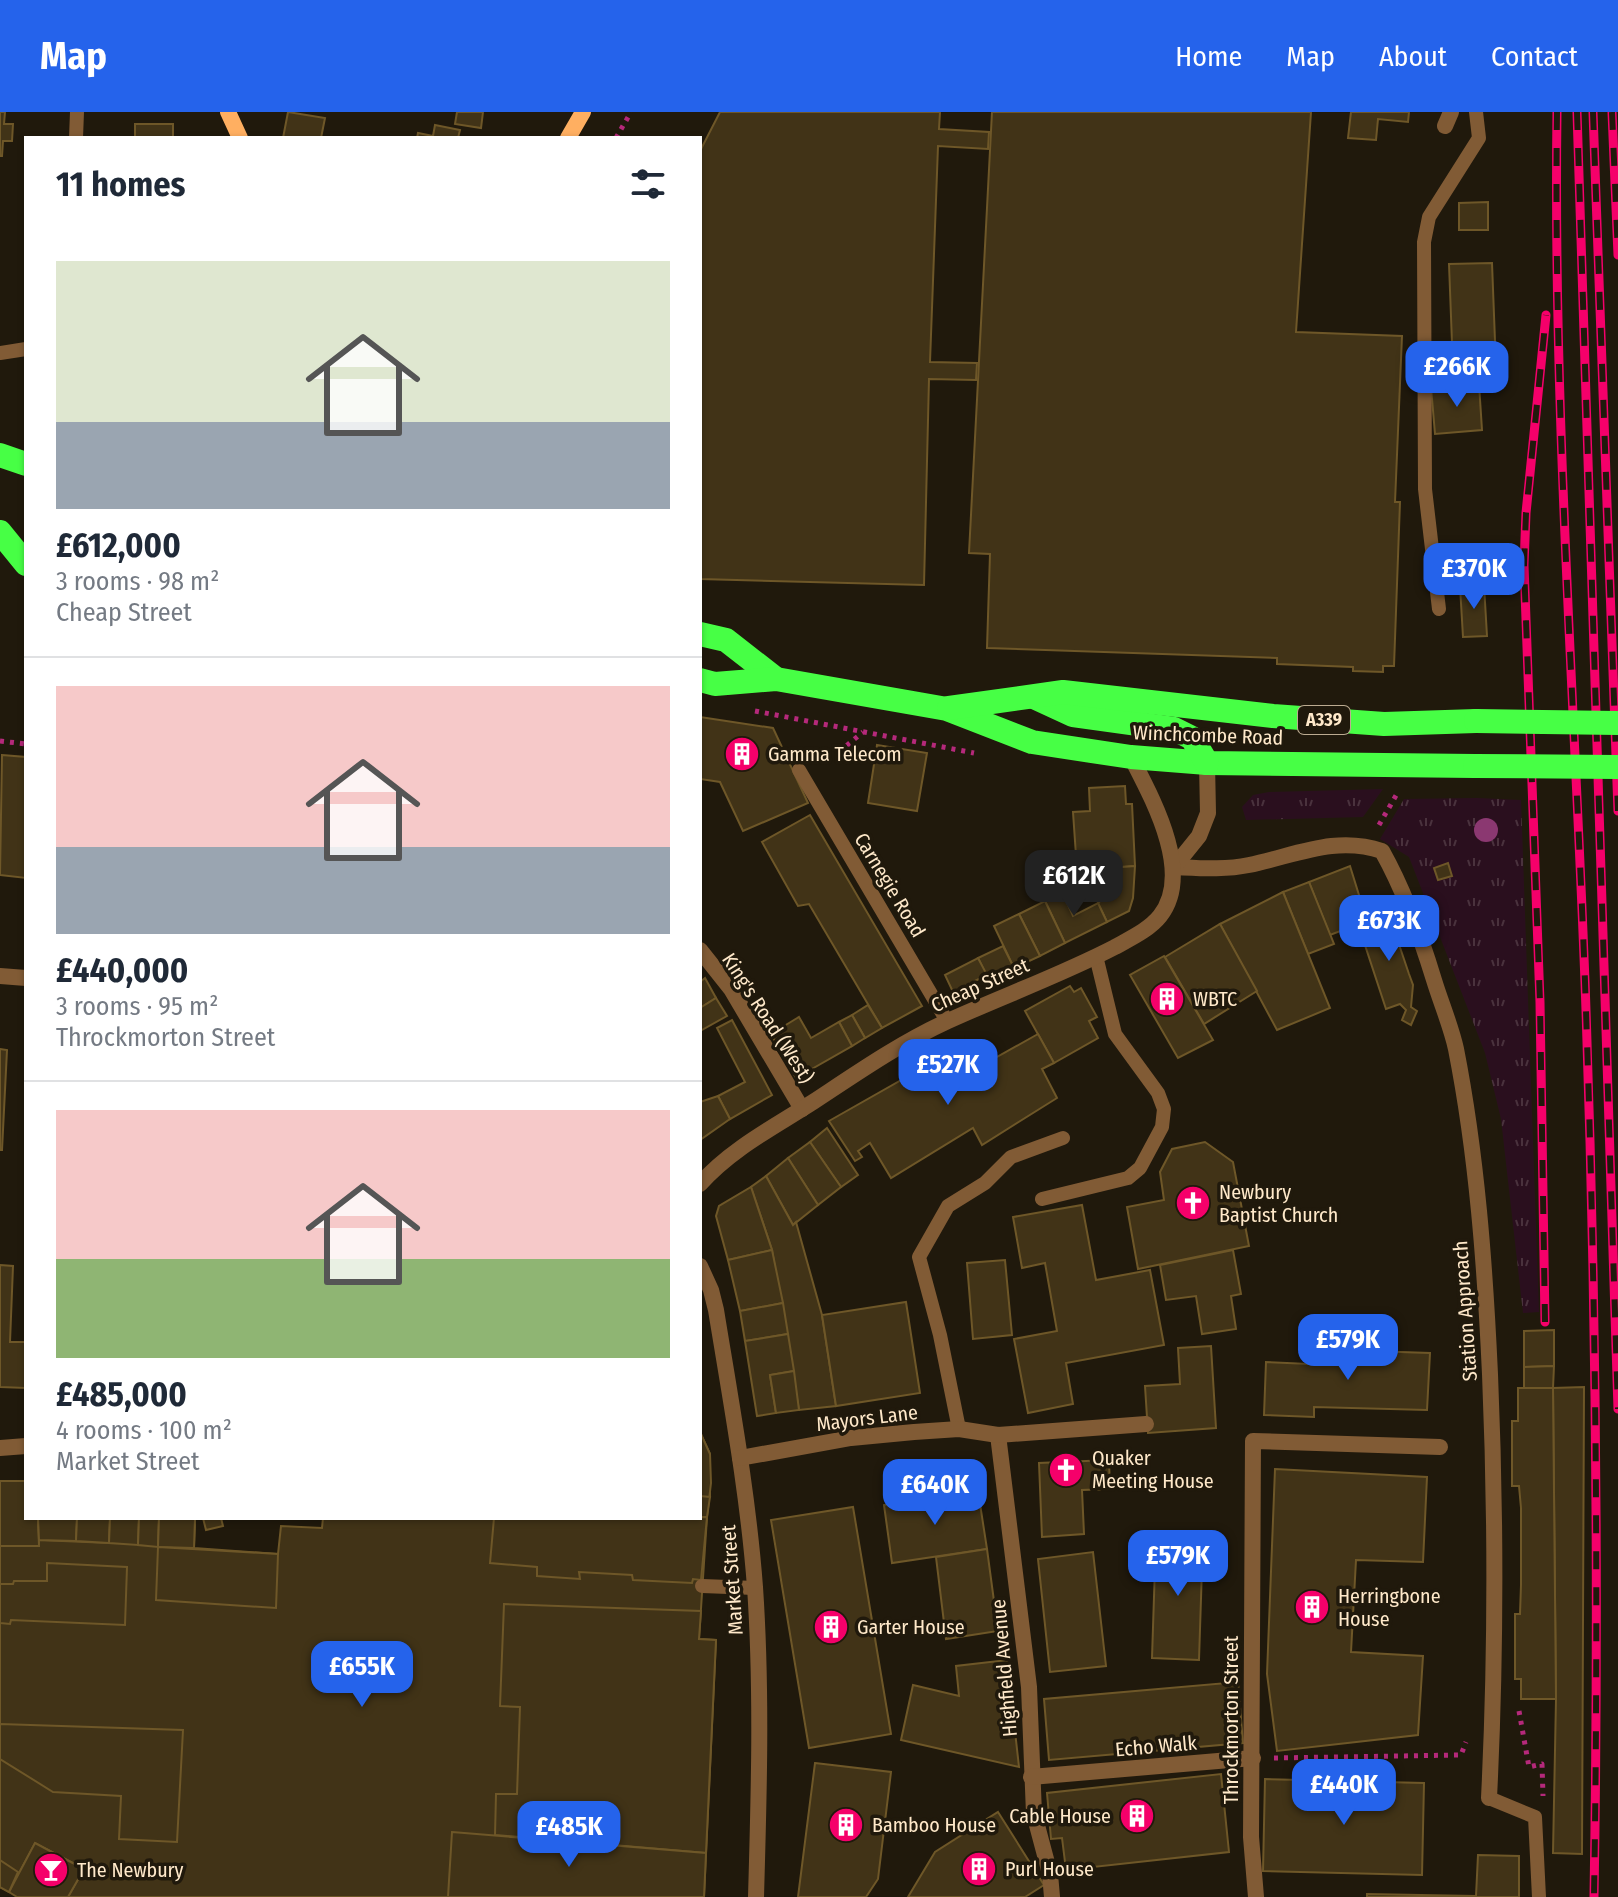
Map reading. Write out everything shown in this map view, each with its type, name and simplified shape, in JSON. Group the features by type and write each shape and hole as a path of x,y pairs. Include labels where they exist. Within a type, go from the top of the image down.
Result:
{"highway":[{"path":"0,455 24,463"},
{"path":"0,532 24,562"},
{"name":"Winchcombe Road","path":"702,634 726,640 776,679"},
{"name":"Winchcombe Road","path":"702,681 715,684 776,679 947,709 1032,742 1131,757 1207,763 1618,767"},
{"name":"Winchcombe Road","path":"947,709 1063,692 1273,716 1384,724 1476,721 1618,723"},
{"path":"1031,696 1073,715 1174,729 1192,738 1207,763"}],"main road":[{"path":"228,112 239,136"},
{"path":"569,136 583,112"}],"street":[{"path":"1131,757 1154,803 1174,867 1247,866 1305,849 1367,846"},
{"name":"Cheap Street","path":"702,1182 720,1163 907,1040 1096,956 1135,936 1160,916 1169,896 1174,867 1199,836 1208,813 1207,763"},
{"name":"Station Approach","path":"1367,846 1382,851 1402,886 1420,933 1455,1046 1472,1150 1485,1276 1493,1447 1495,1650 1489,1798"},
{"name":"King's Road (West)","path":"702,953 731,989 802,1109"},
{"path":"0,976 24,978"},
{"name":"Market Street","path":"702,1270 716,1310 740,1458 755,1588 759,1795 756,1897"},
{"name":"Mayors Lane","path":"740,1458 851,1438 959,1429 998,1435 1146,1424"},
{"name":"Highfield Avenue","path":"998,1435 1029,1687 1034,1814 1050,1874 1052,1897"},
{"name":"Throckmorton Street","path":"1256,1897 1251,1837 1253,1441 1440,1447"},
{"path":"0,1448 24,1446"},
{"name":"Echo Walk","path":"1031,1777 1253,1758"}],"lane":[{"path":"76,136 77,112"},
{"path":"1439,609 1425,489 1424,242 1429,217 1479,138 1476,112"},
{"path":"0,353 24,349"},
{"name":"Carnegie Road","path":"799,770 947,1021"},
{"path":"1042,1199 1128,1178 1140,1168 1162,1127 1164,1109 1158,1093 1115,1034 1096,956"},
{"path":"959,1429 940,1335 919,1257 948,1206 985,1183 1011,1157 1063,1138"},
{"path":"702,1586 755,1588"},
{"path":"1489,1798 1535,1817 1539,1897"}],"path":[{"path":"617,136 631,112"},
{"path":"746,710 983,755"},
{"path":"839,752 863,732"},
{"path":"0,741 24,744"},
{"path":"1367,846 1399,787"},
{"path":"1253,1758 1461,1755 1466,1740"}],"green space":[{"path":"1383,789 1363,817 1246,820 1242,807 1253,795 1269,792"},
{"path":"1404,799 1521,800 1539,1312 1523,1313 1501,1119 1485,1053 1409,857 1380,839"}],"building":[{"path":"0,112 5,112 4,124 13,124 12,141 3,141 2,156 0,156"},
{"path":"288,112 325,118 321,136 283,136"},
{"path":"457,112 483,112 481,128 455,124"},
{"path":"720,112 940,112 939,129 989,132 988,149 938,146 930,362 977,363 976,380 929,379 924,585 702,579 702,147"},
{"path":"992,112 1311,112 1296,332 1402,336 1395,502 1400,502 1394,666 1383,666 1383,672 1353,671 1353,667 1277,664 1277,658 987,648 990,554 969,553"},
{"path":"1351,112 1409,112 1408,122 1378,119 1376,140 1348,138"},
{"path":"135,124 173,124 173,136 135,136"},
{"path":"435,125 460,130 458,136 433,136"},
{"path":"1488,202 1488,230 1459,230 1459,203"},
{"path":"1492,263 1496,367 1453,369 1449,264"},
{"path":"1479,384 1482,430 1435,434 1431,387"},
{"path":"1484,585 1487,636 1463,637 1460,586"},
{"name":"Gamma Telecom","path":"702,717 773,728 808,803 743,831 720,782 702,779"},
{"path":"877,745 927,753 917,811 868,803"},
{"path":"2,755 24,757 24,878 0,875"},
{"path":"1125,786 1126,804 1132,804 1135,866 1077,870 1073,812 1090,811 1089,788"},
{"path":"810,815 922,1006 882,1028 809,904 798,906 762,842"},
{"path":"1448,863 1452,876 1438,880 1434,868"},
{"path":"1135,866 1129,911 1107,922 1098,903 1107,895 1109,868"},
{"path":"1350,866 1367,921 1330,935 1309,882"},
{"path":"1309,882 1334,944 1308,954 1283,892"},
{"path":"1062,892 1073,916 1098,903 1107,922 1065,943 1045,901"},
{"path":"1283,892 1330,1008 1277,1030 1220,924"},
{"path":"1045,901 1065,943 1040,956 1019,914"},
{"path":"1376,905 1387,909 1413,985 1411,1007 1417,1011 1411,1025 1402,1020 1406,1010 1400,1004 1386,1009 1362,936 1372,932 1367,917"},
{"path":"1019,914 1040,956 1014,968 994,926"},
{"path":"1220,924 1257,991 1204,1024 1165,957"},
{"path":"1003,946 1014,968 989,981 978,958"},
{"name":"WBTC","path":"1164,956 1213,1040 1178,1058 1130,975"},
{"path":"978,958 987,975 953,992 945,975"},
{"path":"705,978 716,998 702,1007 702,980"},
{"path":"1070,986 1074,992 1081,988 1097,1017 1089,1021 1098,1038 1054,1063 1025,1011"},
{"path":"716,998 727,1016 702,1030 702,1007"},
{"path":"868,1005 882,1028 865,1038 852,1015"},
{"path":"852,1015 865,1038 852,1046 839,1022"},
{"path":"799,1017 811,1038 839,1022 852,1046 796,1078 771,1034"},
{"path":"732,1020 772,1095 730,1119 718,1096 745,1082 717,1028"},
{"path":"1038,1034 1054,1063 1042,1069 1057,1098 982,1145 973,1128 891,1178 870,1143 858,1151 862,1157 855,1161 829,1121 942,1057 954,1081"},
{"path":"0,1049 7,1050 2,1150 0,1150"},
{"path":"718,1096 730,1119 702,1139 702,1101"},
{"path":"827,1128 858,1175 841,1187 810,1142"},
{"path":"810,1142 841,1187 818,1205 788,1158"},
{"name":"Newbury Baptist Church","path":"1205,1142 1233,1162 1249,1246 1138,1269 1127,1207 1164,1200 1160,1172 1172,1149"},
{"path":"788,1158 818,1205 793,1225 766,1176"},
{"path":"766,1176 793,1225 796,1222 822,1315 836,1406 799,1410 772,1250 751,1187"},
{"path":"751,1187 772,1250 728,1260 716,1216 719,1206"},
{"path":"1082,1205 1096,1280 1150,1270 1164,1345 1066,1363 1073,1404 1028,1413 1014,1339 1057,1331 1045,1263 1022,1268 1013,1217"},
{"path":"772,1250 783,1303 740,1311 728,1260"},
{"path":"1233,1250 1241,1294 1231,1296 1236,1329 1202,1334 1196,1296 1166,1300 1160,1265"},
{"path":"1005,1260 1012,1335 973,1339 967,1263"},
{"path":"0,1265 13,1266 10,1342 24,1342 24,1388 0,1387"},
{"path":"906,1302 920,1393 836,1406 822,1315"},
{"path":"783,1303 788,1334 745,1341 740,1311"},
{"path":"1554,1330 1554,1366 1524,1367 1524,1331"},
{"path":"788,1334 794,1371 770,1375 776,1413 757,1416 745,1341"},
{"path":"1211,1346 1216,1428 1148,1433 1145,1386 1180,1384 1178,1348"},
{"path":"1309,1349 1430,1353 1427,1410 1314,1407 1314,1417 1264,1415 1266,1362 1309,1364"},
{"path":"1554,1366 1553,1388 1524,1388 1524,1367"},
{"path":"794,1371 799,1410 776,1413 770,1375"},
{"path":"1584,1387 1582,1854 1553,1853 1556,1699 1553,1388"},
{"path":"1518,1388 1553,1388 1556,1699 1521,1699 1521,1679 1515,1679 1515,1614 1520,1614 1521,1508 1519,1486 1512,1486 1512,1421 1518,1421"},
{"path":"702,1436 710,1454 710,1497 702,1496"},
{"path":"702,1436 710,1454 711,1483 699,1639 716,1640 704,1897 68,1897 84,1869 35,1843 9,1892 0,1887 0,1546 39,1546 39,1540 109,1543 110,1520 195,1520 194,1548 278,1554 281,1526 322,1528 323,1520 702,1520"},
{"path":"1109,1460 1110,1489 1082,1490 1084,1534 1042,1537 1039,1463"},
{"name":"Herringbone House","path":"1275,1469 1427,1477 1423,1562 1356,1560 1351,1652 1423,1656 1418,1735 1277,1751 1267,1674"},
{"path":"0,1481 24,1481 24,1520 38,1520 39,1546 0,1546"},
{"path":"978,1491 987,1549 892,1563 884,1505"},
{"path":"702,1496 710,1497 707,1517 702,1517"},
{"name":"Garter House","path":"853,1507 891,1734 809,1748 771,1520"},
{"path":"702,1517 707,1517 701,1580 693,1579 692,1583 633,1580 632,1575 579,1572 580,1579 537,1576 537,1567 490,1563 494,1520 702,1520"},
{"path":"38,1520 77,1520 76,1541 39,1540"},
{"path":"77,1520 110,1520 109,1543 76,1541"},
{"path":"110,1520 139,1520 138,1545 109,1543"},
{"path":"139,1520 159,1520 158,1547 138,1545"},
{"path":"159,1520 195,1520 194,1548 158,1547"},
{"path":"204,1520 222,1520 223,1526 206,1530"},
{"path":"1156,1536 1203,1537 1199,1660 1152,1658"},
{"path":"158,1547 278,1554 276,1608 156,1600"},
{"path":"987,1549 998,1631 946,1639 936,1557"},
{"path":"1093,1552 1106,1666 1050,1672 1038,1559"},
{"path":"47,1563 127,1567 125,1625 11,1620 10,1624 0,1623 0,1584 47,1581"},
{"path":"504,1604 701,1611 699,1639 716,1640 706,1853 495,1835 496,1794 517,1794 520,1707 500,1706"},
{"path":"1007,1660 1019,1767 901,1740 913,1685 959,1696 956,1666"},
{"path":"1238,1682 1243,1743 1049,1760 1044,1699"},
{"path":"0,1724 183,1730 177,1842 119,1839 121,1796 53,1792 0,1759"},
{"name":"Bamboo House","path":"815,1763 891,1772 878,1879 866,1897 798,1897"},
{"name":"Cable House","path":"1221,1774 1229,1852 1066,1870 1062,1838 1051,1839 1047,1793"},
{"path":"1265,1779 1424,1783 1422,1875 1263,1871"},
{"name":"Purl House","path":"998,1812 1044,1885 1025,1897 908,1897 935,1852"},
{"path":"452,1832 706,1853 704,1897 448,1897"},
{"name":"The Newbury","path":"35,1843 84,1869 68,1897 17,1897 9,1892"},
{"path":"1478,1855 1519,1856 1519,1897 1367,1897 1367,1894 1476,1896"},
{"path":"0,1860 18,1872 9,1892 0,1887"}],"railway":[{"path":"1557,112 1561,438 1592,1211 1596,1554 1594,1897"},
{"path":"1577,112 1618,1409"},
{"path":"1593,112 1618,811"},
{"path":"1612,112 1618,255"},
{"path":"1545,1322 1540,1002 1524,565 1526,513 1546,315"}],"place":[{"name":"Gamma Telecom","path":"742,754"},
{"name":"WBTC","path":"1167,999"},
{"name":"Newbury Baptist Church","path":"1193,1203"},
{"name":"Quaker Meeting House","path":"1066,1470"},
{"name":"Herringbone House","path":"1312,1607"},
{"name":"Garter House","path":"831,1627"},
{"name":"Cable House","path":"1137,1816"},
{"name":"Bamboo House","path":"846,1825"},
{"name":"Purl House","path":"979,1869"},
{"name":"The Newbury","path":"51,1870"}]}
